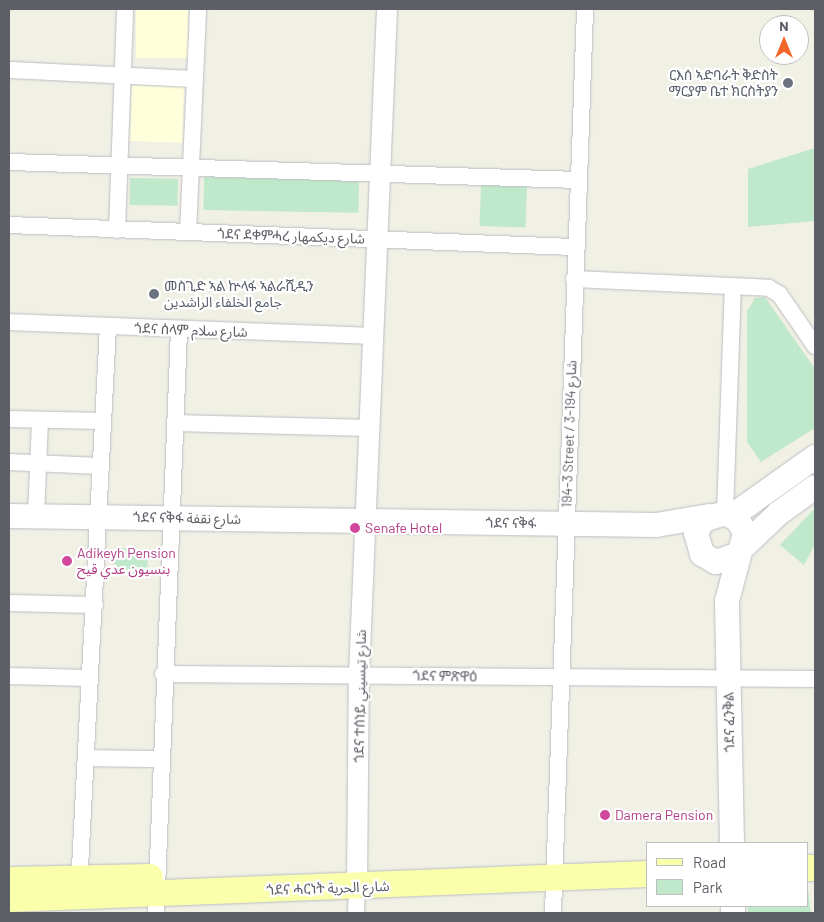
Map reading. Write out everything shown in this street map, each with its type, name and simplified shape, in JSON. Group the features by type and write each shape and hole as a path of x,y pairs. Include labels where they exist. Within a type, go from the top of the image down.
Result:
{"main road":[{"name":"ጎደና ናቅፋ","path":"365,521 656,525 722,515 815,457"},
{"path":"741,551 742,526 722,515 696,533 700,551 716,562 741,551 779,513 815,487"},
{"name":"ጎደና ናቅፋ شارع نقفة","path":"9,516 365,521"},
{"name":"ጎደና ናቅፋ","path":"656,525 700,551"},
{"name":"ጎደና ፈንቅል","path":"700,551 728,601"},
{"name":"ጎደና ፈንቅል","path":"732,842 728,601 741,551"},
{"name":"ጎደና ሓርነት شارع الحرية","path":"9,880 156,895 358,879 552,868 646,856"},
{"name":"ጎደና ሓርነት شارع الحرية","path":"552,868 646,874"},
{"name":"ጎደና ሓርነት شارع الحرية","path":"9,899 79,887"}],"street":[{"path":"117,230 125,9"},
{"path":"188,232 198,9"},
{"name":"ጎደና ተሰነይ شارع تيسيني","path":"358,879 358,675 387,9"},
{"name":"194-3 Street / شارع 194-3","path":"553,913 552,868 562,678 574,247 585,9"},
{"path":"9,70 195,79"},
{"path":"9,162 380,176 578,180"},
{"name":"ጎደና ደቀምሓረ شارع ديكمهار","path":"9,225 574,247"},
{"path":"574,279 733,286 775,290 815,346"},
{"path":"722,515 733,286"},
{"name":"ጎደና ሰላም شارع سلام","path":"9,322 373,336"},
{"path":"79,887 95,605 96,517 108,326"},
{"path":"156,895 163,674 179,330"},
{"path":"9,419 102,421"},
{"path":"36,516 40,420"},
{"path":"175,423 369,428"},
{"path":"9,462 99,466"},
{"path":"9,603 95,605"},
{"name":"ጎደና ምጽዋዕ","path":"163,674 815,679"},
{"path":"9,676 90,678"},
{"path":"86,758 160,759"},
{"path":"356,913 358,879"}],"shaded area":[{"path":"136,9 188,9 188,58 136,58"},
{"path":"132,85 184,87 182,143 130,141"}],"green space":[{"path":"815,148 815,221 748,227 748,169"},
{"path":"204,177 359,180 358,213 203,210"},
{"path":"130,178 178,179 178,206 130,205"},
{"path":"481,184 527,186 526,228 480,226"},
{"path":"765,297 815,369 815,428 761,462 747,442 747,311 755,298"},
{"path":"815,508 815,544 804,565 780,545"},
{"path":"115,548 148,549 147,574 114,573"},
{"path":"809,898 811,913 748,913 748,907 809,907"}],"place":[{"name":"ርእሰ ኣድባራት ቅድስት ማርያም ቤተ ክርስትያን","path":"788,83"},
{"name":"መስጊድ ኣል ኵላፋ ኣልራሺዲን جامع الخلفاء الراشدين","path":"154,294"},
{"name":"Senafe Hotel","path":"355,528"},
{"name":"Adikeyh Pension بنسيون عدي قيح","path":"67,561"},
{"name":"Damera Pension","path":"605,815"}]}
